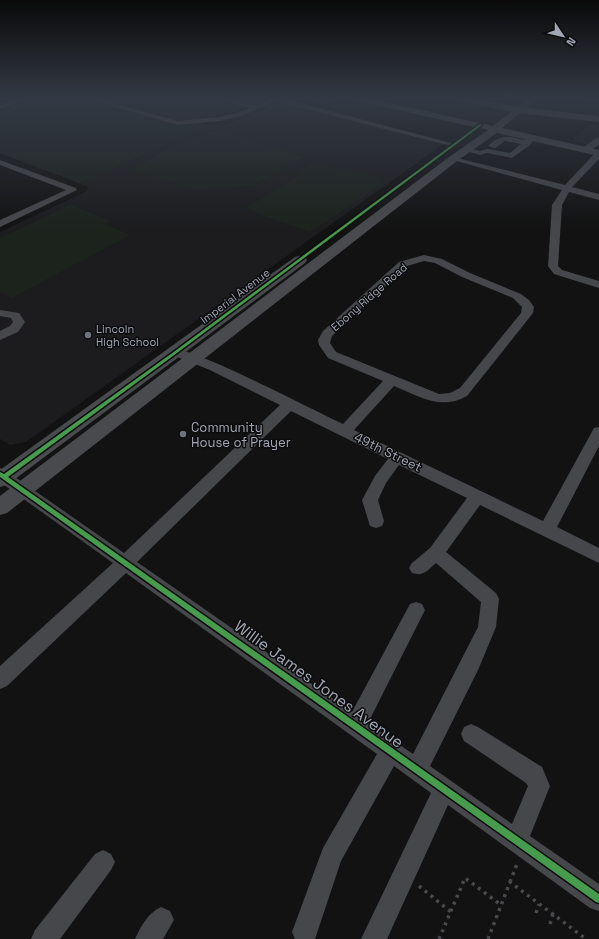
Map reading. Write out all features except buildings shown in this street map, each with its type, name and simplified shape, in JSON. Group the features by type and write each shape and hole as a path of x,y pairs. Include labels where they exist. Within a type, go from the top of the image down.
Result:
{"main road":[{"name":"Imperial Avenue","path":"458,151 466,142"},
{"name":"Imperial Avenue","path":"1,477 184,355 458,151 476,142"},
{"path":"540,142 586,150 599,154"},
{"name":"Imperial Avenue","path":"0,507 23,490 184,355"}],"street":[{"path":"426,142 599,197"},
{"path":"458,151 510,156 528,142"},
{"path":"586,150 597,142"},
{"path":"599,154 567,188 557,205 553,266 558,272 599,285"},
{"path":"0,162 73,190 0,224"},
{"name":"Ebony Ridge Road","path":"424,258 438,261 466,275 518,296 528,307 527,313 465,391 458,396 438,399 392,380 332,355 324,347 324,340 327,334 403,264 412,260 424,258"},
{"path":"0,313 15,315 19,322 14,330 0,336"},
{"name":"49th Street","path":"184,355 345,431 599,556"},
{"path":"345,431 392,380"},
{"path":"0,679 126,562 290,405"},
{"path":"547,530 599,432"},
{"path":"376,521 370,500 380,480 397,457"},
{"name":"Willie James Jones Avenue","path":"1,477 23,490 126,562 444,789 518,850 599,899"},
{"path":"418,568 436,553 477,496"},
{"path":"417,770 471,663 487,627 490,599 436,553"},
{"path":"355,726 369,701 394,647 416,610"},
{"path":"470,734 534,775 540,786 518,850"},
{"path":"305,932 331,856 390,751"},
{"path":"374,939 444,789"},
{"path":"44,939 103,862"}],"path":[{"path":"489,939 510,882 518,850"},
{"path":"404,874 451,912"},
{"path":"439,939 465,878 501,905"},
{"path":"510,882 586,939"},
{"path":"536,913 539,904"},
{"path":"550,924 553,914"}],"shaded area":[{"name":"Lincoln High School","path":"0,142 445,143 26,442 10,445 0,439 0,232 85,192 89,188 0,153"},
{"path":"0,142 172,142 80,183 0,153"},
{"path":"185,142 258,142 305,157 253,185 198,190 131,168 159,155 156,154"},
{"path":"576,142 599,142 599,147"},
{"path":"311,164 317,166 323,164 357,174 360,172 385,179 381,182 385,183 310,232 246,208 304,172 300,171"},
{"path":"71,205 111,221 105,224 130,235 12,298 0,292 0,238"}],"cycle path":[{"path":"4,477 176,352 458,142"},
{"path":"0,474 599,899"}],"place":[{"name":"Lincoln High School","path":"88,335"},
{"name":"Community House of Prayer","path":"183,434"}]}
